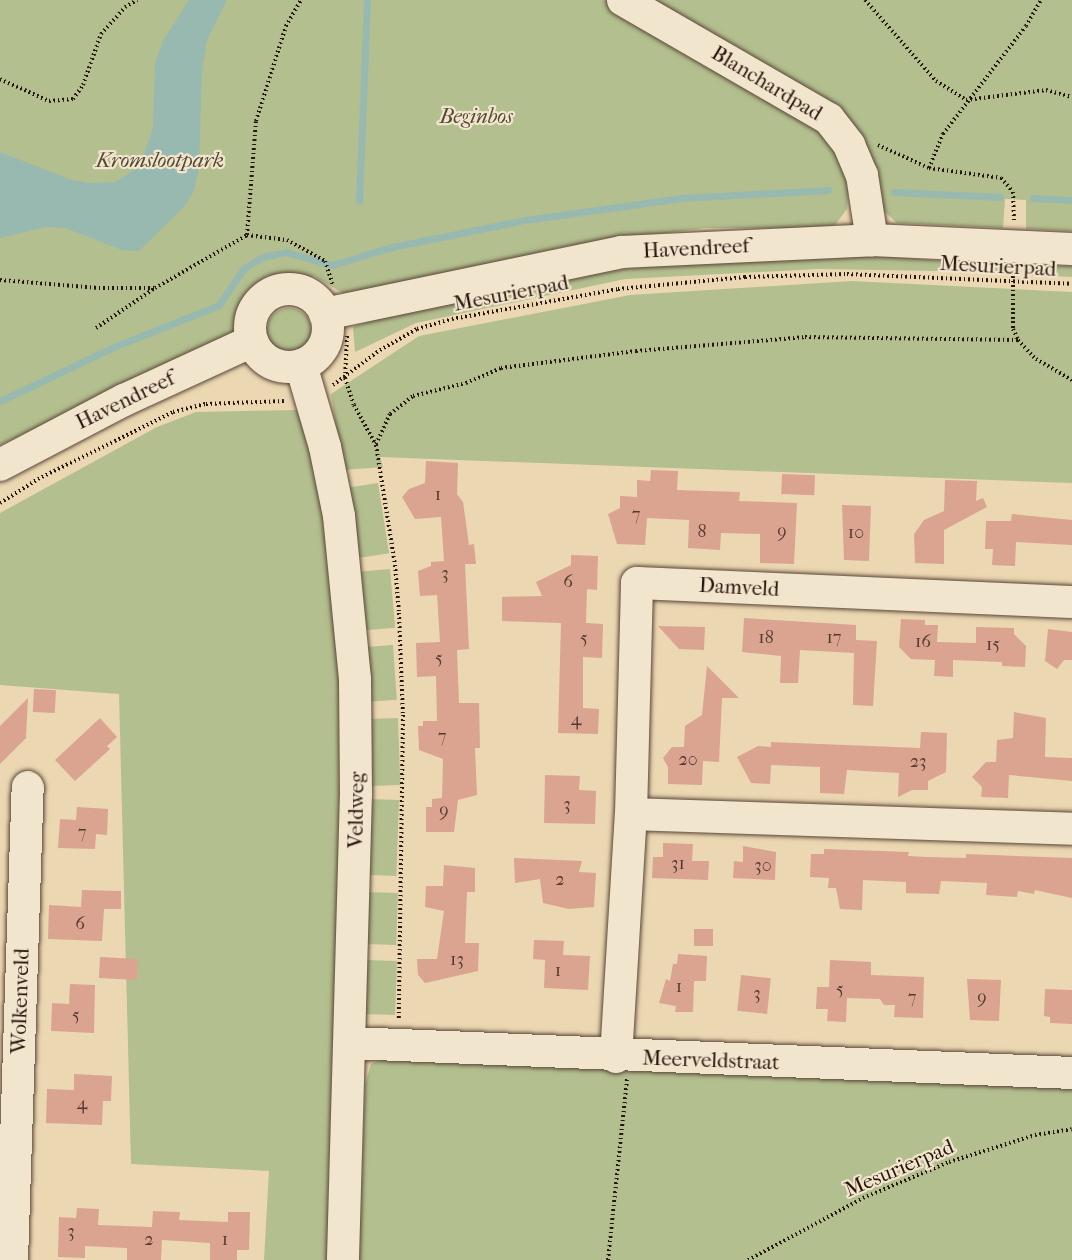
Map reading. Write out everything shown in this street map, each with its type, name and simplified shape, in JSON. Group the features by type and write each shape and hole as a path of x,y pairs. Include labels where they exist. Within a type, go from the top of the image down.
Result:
{"street":[{"name":"Blanchardpad","path":"623,0 829,119 849,146 862,175 872,240"},
{"name":"Havendreef","path":"325,314 621,252 872,240 1072,249"},
{"path":"295,290 308,294 325,314 327,333 321,351 301,365 277,365 258,352 252,341 253,315 269,295 295,290"},
{"name":"Havendreef","path":"0,465 124,400 252,341"},
{"name":"Veldweg","path":"301,365 311,395 341,528 356,679 351,1043 343,1260"},
{"name":"Damveld","path":"622,1057 637,583 1072,602"},
{"name":"Wolkenveld","path":"12,1260 11,921 28,787"},
{"path":"631,814 1072,829"},
{"name":"Meerveldstraat","path":"351,1043 622,1057 1072,1073"}],"path":[{"path":"0,79 49,101 73,99 82,85 101,34 124,7 137,0"},
{"path":"247,235 256,121 286,26 301,0"},
{"path":"866,0 936,81 966,100 1046,90 1072,97"},
{"path":"1041,0 1026,26 966,100 944,134 929,168 1001,178 1013,192 1015,246 1011,282 1013,329 1018,339 1036,359 1072,380"},
{"path":"96,328 155,288 247,235 287,240 327,265"},
{"name":"Mesurierpad","path":"0,503 38,479 173,412 206,404 292,400 311,395 345,378 380,350 417,329 576,295 745,277 847,274 1072,284"},
{"path":"0,280 99,288 155,288"},
{"path":"376,445 390,414 413,396 466,383 501,368 805,337 1018,339"},
{"path":"345,378 354,405 376,445 395,565 403,715 399,1023"},
{"path":"608,1260 622,1057"},
{"name":"Mesurierpad","path":"748,1260 863,1198 950,1162 1035,1135 1072,1129"}],"green space":[{"path":"0,0 1072,0 1072,231 1026,229 1026,200 1005,199 1003,228 897,223 881,208 876,194 848,193 847,209 835,225 819,228 705,228 568,246 346,295 314,276 248,299 235,334 0,445"},
{"path":"779,256 894,257 1001,266 1001,272 818,269 625,279 416,323 355,352 353,327 411,307 624,269"},
{"path":"1022,266 1072,266 1072,277 1026,275"},
{"path":"852,281 1072,292 1072,483 380,457 383,467 343,470 331,394 419,336 630,295"},
{"path":"289,308 305,314 311,330 305,346 289,352 273,346 267,330 273,314"},
{"path":"297,410 318,470 341,619 335,1260 264,1260 269,1171 131,1164 119,694 0,685 0,513 157,427 196,412"},
{"path":"378,483 389,553 358,558 347,488"},
{"path":"390,569 395,628 366,630 361,572"},
{"path":"393,645 397,700 369,702 365,647"},
{"path":"398,718 400,785 370,786 368,719"},
{"path":"367,799 399,800 396,876 364,875"},
{"path":"367,892 398,893 396,945 365,944"},
{"path":"365,960 397,961 395,1015 363,1014"},
{"path":"381,1060 1072,1082 1072,1260 358,1260 365,1085 371,1064"}],"water":[{"path":"189,0 227,0 207,40 202,71 199,168 194,191 185,206 139,251 122,250 65,228 46,227 0,238 0,152 72,180 91,183 115,182 139,167 153,128 155,63 163,41"}],"building":[{"path":"426,461 458,463 457,494 463,502 469,545 474,544 476,564 465,564 469,649 457,650 459,703 479,703 480,748 475,748 477,795 458,800 454,832 426,832 426,807 432,807 432,799 442,798 443,759 419,750 418,726 423,726 423,721 437,721 436,676 417,677 416,643 440,642 437,595 420,596 418,571 431,566 431,562 444,561 441,517 415,519 402,497 409,489 425,483"},
{"path":"651,470 678,471 677,490 740,492 739,501 797,503 794,564 760,563 760,534 721,533 720,550 688,548 689,520 647,518 645,545 617,544 608,514 620,508 620,496 637,497 637,480 650,481"},
{"path":"782,474 815,475 814,495 781,494"},
{"path":"945,480 977,481 976,501 983,498 987,507 944,530 944,564 915,563 914,534 924,520 944,511"},
{"path":"842,505 871,506 869,561 844,560"},
{"path":"1012,514 1072,520 1072,545 1016,542 1015,566 992,565 993,549 985,549 986,521 1011,521"},
{"path":"571,555 598,556 597,590 587,589 586,623 603,624 602,658 583,657 583,708 599,709 598,734 558,733 561,623 502,621 502,597 542,596 536,582 571,565"},
{"path":"744,618 856,625 856,640 877,641 873,706 853,705 854,653 800,650 798,683 780,683 781,656 742,652"},
{"path":"901,619 925,620 925,625 938,625 937,642 976,643 976,627 1014,628 1014,634 1026,646 1025,667 1002,666 1002,662 953,660 953,677 934,676 935,660 911,659 899,647"},
{"path":"658,626 705,627 704,650 679,649"},
{"path":"1048,629 1072,632 1072,660 1064,660 1057,669 1045,661"},
{"path":"707,666 739,698 722,698 719,762 703,761 702,785 668,784 668,767 663,758 672,747 684,747 685,726 702,715"},
{"path":"34,689 56,690 55,713 33,712"},
{"path":"28,698 26,738 0,764 0,726"},
{"path":"1014,712 1046,718 1045,757 1072,758 1072,781 1009,775 1008,798 981,797 982,787 972,777 986,762 996,762 997,740 1013,738"},
{"path":"100,718 117,737 107,746 110,749 75,781 55,760"},
{"path":"921,732 947,733 946,772 928,781 928,790 912,790 898,797 899,773 847,770 844,794 820,793 820,767 771,765 770,784 751,783 737,757 758,746 771,747 771,742 920,748"},
{"path":"545,775 580,776 579,790 596,791 595,824 544,823"},
{"path":"77,807 108,809 107,835 96,834 95,849 58,848 60,819 76,820"},
{"path":"663,843 693,844 692,861 709,861 708,880 652,878 653,857 663,857"},
{"path":"743,846 776,852 775,880 733,878 734,861 743,862"},
{"path":"824,849 909,852 908,856 928,857 966,858 966,854 1072,858 1072,898 1035,890 1034,894 1018,891 1017,897 986,895 987,883 941,881 939,894 906,893 906,882 863,880 862,910 840,909 836,888 828,888 829,878 810,877 811,854 824,854"},
{"path":"514,858 582,861 579,872 596,873 594,907 569,909 543,903 540,879 515,883"},
{"path":"444,865 475,868 475,892 467,892 465,943 479,943 478,971 425,983 418,975 417,959 437,959 444,911 425,907 426,886 443,886"},
{"path":"82,890 121,891 121,909 104,909 102,941 48,939 49,905 81,907"},
{"path":"694,929 713,929 713,946 694,946"},
{"path":"534,940 564,941 563,955 590,956 588,990 544,988 545,960 533,959"},
{"path":"678,954 707,956 706,981 694,981 693,1012 675,1012 676,1006 659,1003 666,979 670,981 673,964 677,964"},
{"path":"100,957 138,959 137,980 99,978"},
{"path":"830,960 871,962 871,975 924,977 923,1018 894,1017 895,1005 884,1005 880,999 847,998 846,1022 827,1021 828,1009 816,1009 817,987 829,987"},
{"path":"741,975 771,978 767,1014 737,1011"},
{"path":"967,979 1001,980 999,1021 970,1020"},
{"path":"70,984 95,985 94,1033 51,1031 52,1003 69,1004"},
{"path":"1045,989 1072,990 1072,1024 1050,1023 1050,1017 1044,1016"},
{"path":"74,1074 112,1076 111,1101 103,1101 102,1125 46,1123 47,1089 74,1090"},
{"path":"77,1208 99,1209 98,1225 152,1227 153,1211 180,1212 179,1220 228,1222 228,1212 250,1212 249,1250 237,1250 237,1260 210,1260 210,1243 162,1240 161,1260 127,1260 127,1248 85,1246 85,1258 58,1257 59,1217 76,1218"}],"waterway":[{"path":"359,201 367,0"},
{"path":"0,401 116,346 219,305 243,269 262,257 286,252 332,265 392,247 525,220 681,198 828,190"},
{"path":"894,192 1000,197"},
{"path":"1033,198 1072,200"}],"park label":[{"name":"Beginbos","path":"476,116"},
{"name":"Kromslootpark","path":"160,160"}]}
